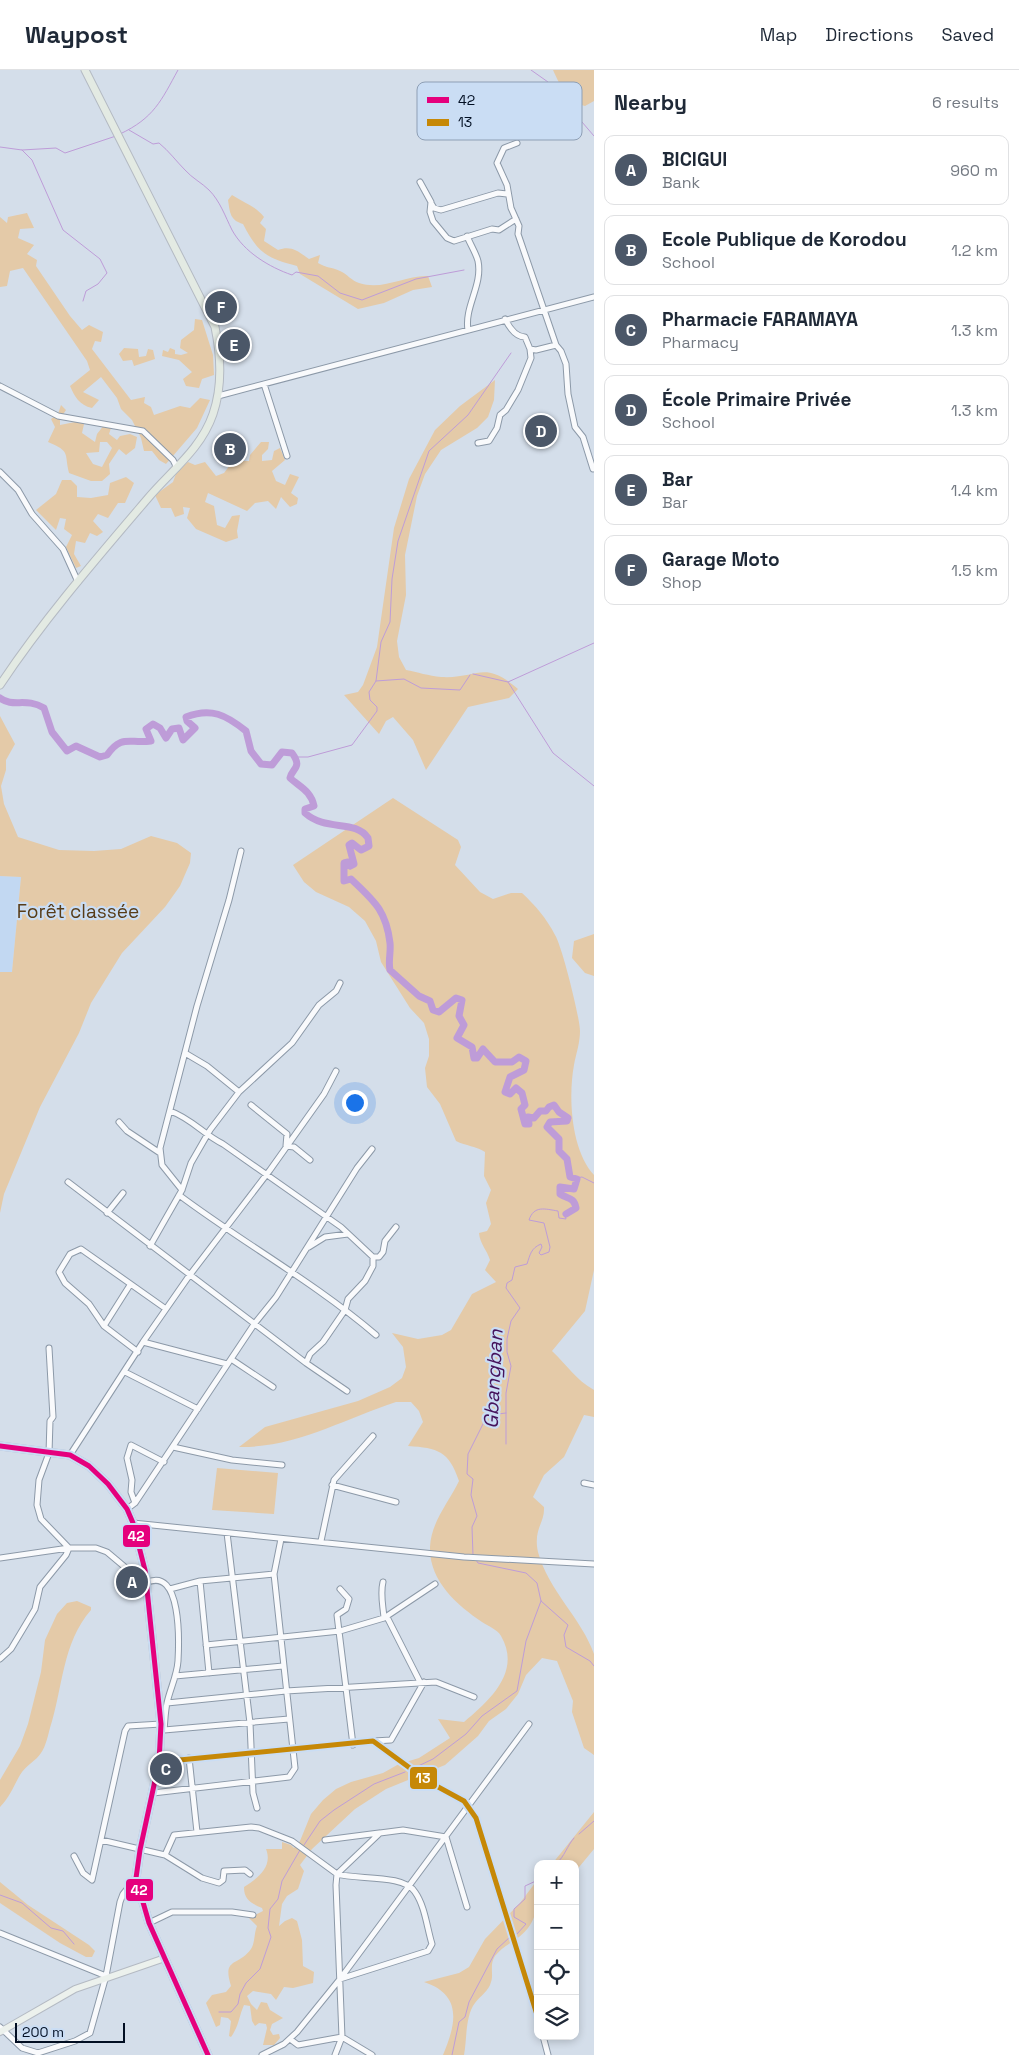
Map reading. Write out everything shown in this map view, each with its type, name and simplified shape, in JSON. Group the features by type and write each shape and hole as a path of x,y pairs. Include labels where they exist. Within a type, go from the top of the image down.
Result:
{"highway":[{"path":"0,685 64,597 202,437 213,414 218,396 220,366 215,327 86,70"},
{"path":"0,1446 70,1455 100,1476 127,1509 133,1523 145,1570 162,1728 158,1762 136,1878 149,1923 208,2055"}],"main road":[{"path":"2,2029 75,1989 105,1977 165,1958"}],"street":[{"path":"517,144 504,148 497,163 507,185 507,194 520,226 518,234 524,255 556,345 561,351 566,364 568,394 575,427 582,437 593,469"},
{"path":"420,182 434,208 441,210 498,192 507,194"},
{"path":"431,202 430,212 433,221 447,238 454,241 492,229 499,230 516,219"},
{"path":"467,236 479,263 474,296 466,320 468,330"},
{"path":"218,396 594,296"},
{"path":"478,443 489,441 497,428 500,415 506,410 524,378 531,358 530,349 525,337 520,337 510,329 505,319"},
{"path":"530,349 536,350 556,345"},
{"path":"264,384 287,456"},
{"path":"0,393 2,387 58,416 143,431 173,460 177,468"},
{"path":"0,472 18,490 32,514 63,549 78,582"},
{"path":"241,851 170,1111 160,1153 162,1165 180,1192 225,1230 292,1271 376,1334"},
{"path":"150,1246 180,1192 192,1163 208,1135 239,1092 292,1044 319,1005 336,991 340,983"},
{"path":"185,1053 207,1066 239,1092"},
{"path":"70,1455 143,1342 189,1276 266,1176 324,1094 336,1071"},
{"path":"251,1105 287,1134 286,1146"},
{"path":"170,1111 191,1120 208,1135 327,1218 373,1257 379,1257 383,1252 385,1241 396,1227"},
{"path":"119,1122 127,1131 160,1153"},
{"path":"286,1146 294,1147 310,1160"},
{"path":"127,1509 135,1503 164,1462 254,1323 276,1297 357,1168 372,1149"},
{"path":"68,1182 189,1276 306,1363 348,1391"},
{"path":"107,1213 123,1193"},
{"path":"307,1248 325,1237 348,1234"},
{"path":"138,1352 104,1326 88,1304 65,1283 59,1272 70,1254 81,1249 166,1309"},
{"path":"306,1363 310,1354 323,1342 345,1310 348,1299 365,1281 373,1266 373,1257"},
{"path":"104,1326 130,1285"},
{"path":"143,1342 227,1364"},
{"path":"49,1348 53,1417 50,1421 49,1451 39,1480 37,1506 42,1519 69,1548"},
{"path":"231,1359 273,1387"},
{"path":"125,1372 198,1409"},
{"path":"321,1541 332,1485 373,1436"},
{"path":"135,1503 131,1492 132,1480 127,1458 130,1445 164,1462"},
{"path":"173,1447 232,1460 282,1465"},
{"path":"584,1483 594,1485"},
{"path":"332,1485 396,1502"},
{"path":"133,1523 497,1560 594,1564"},
{"path":"228,1533 250,1723 254,1781 253,1793 256,1808"},
{"path":"152,1793 289,1777 295,1768 274,1574 281,1539"},
{"path":"0,1658 11,1649 35,1609 40,1586 66,1555 69,1548"},
{"path":"0,1558 69,1548 96,1548 106,1552 126,1568 145,1570"},
{"path":"170,1589 200,1580 274,1574"},
{"path":"146,1583 151,1580 161,1581 170,1589 176,1602 178,1661 176,1676 167,1703 162,1728"},
{"path":"200,1580 209,1673"},
{"path":"383,1582 380,1594 385,1617 422,1682"},
{"path":"206,1645 340,1631 385,1617 435,1584"},
{"path":"340,1588 349,1599 346,1610 337,1615 353,1745"},
{"path":"176,1676 283,1666"},
{"path":"158,1762 391,1740 422,1682"},
{"path":"167,1703 286,1691 422,1682 436,1682 474,1697"},
{"path":"74,1856 83,1873 92,1880 124,1730 128,1726 162,1728 289,1719"},
{"path":"267,2055 290,2039 340,1979 529,1724"},
{"path":"373,1741 429,1782 447,1791 469,1806 476,1818 534,2005"},
{"path":"189,1758 196,1832"},
{"path":"165,1855 174,1834 251,1827 259,1828 292,1841 337,1874 346,1877 396,1881 408,1885 419,1898 432,1944 428,1950 340,1979"},
{"path":"325,1840 403,1830 446,1837"},
{"path":"336,2055 342,2037 337,1874 380,1833"},
{"path":"446,1837 468,1907"},
{"path":"101,1840 165,1855 202,1878 219,1883 223,1880 224,1871 245,1870 250,1874"},
{"path":"2,2029 30,2052 38,2053 85,2037 92,2028 105,1977 122,1894 136,1878"},
{"path":"149,1923 172,1912 232,1912 253,1915"},
{"path":"0,1932 105,1977"},
{"path":"290,2039 298,2045 342,2037 372,2055"},
{"path":"544,2040 548,2055"}],"shaded area":[{"path":"0,876 21,877 12,972 0,972"}],"green space":[{"path":"553,70 594,70 594,101 585,106 582,105 582,82 559,82"},
{"path":"232,195 261,213 264,217 260,223 266,229 264,241 278,250 287,248 298,251 309,259 320,255 318,263 340,271 359,283 377,285 419,276 428,276 432,287 413,290 384,303 358,309 300,274 297,266 270,257 264,253 253,242 243,224 235,220 231,215 228,200"},
{"path":"27,213 34,228 20,229 18,238 34,245 27,254 37,260 36,266 70,316 82,330 89,325 103,332 101,342 95,341 92,349 131,400 145,397 144,403 151,407 154,415 180,406 190,408 200,398 210,400 197,428 166,464 159,460 152,451 144,451 141,438 132,420 121,409 117,398 101,377 83,392 99,400 92,408 81,403 76,397 70,386 90,370 87,361 23,268 10,271 7,286 0,287 0,217 7,223 8,217"},
{"path":"195,319 202,320 213,355 214,375 202,379 199,388 186,386 183,379 192,372 179,360 162,356 163,350 168,352 170,348 175,350 175,354 188,353 180,348 181,340 194,330"},
{"path":"124,348 138,349 139,357 146,356 148,349 153,350 155,359 134,366 132,360 123,361 119,354"},
{"path":"495,380 494,400 488,417 477,428 441,450 425,474 417,496 405,555 406,595 397,641 399,657 406,670 441,677 454,677 481,672 488,673 497,675 518,689 509,698 468,707 426,770 413,740 393,717 386,721 379,734 344,695 358,692 363,685 377,647 394,528 409,479 435,430 460,406"},
{"path":"61,405 66,410 60,419 60,425 80,421 84,424 82,433 95,442 97,434 104,425 111,428 109,434 117,440 120,436 130,434 137,437 135,448 126,455 119,449 109,464 110,474 102,481 91,481 69,473 65,453 48,442 55,427 51,419 58,414","holes":["100,442 107,442 112,448 102,467 93,464 86,453 99,452"]},
{"path":"261,442 269,442 268,449 262,455 262,461 272,460 274,451 280,448 285,460 272,471 276,481 285,485 290,474 299,477 291,493 298,498 297,504 290,507 281,497 276,509 268,501 255,503 247,511 208,493 205,502 214,506 217,525 225,528 232,516 240,515 237,531 238,538 226,542 196,529 187,518 190,508 183,507 184,514 175,517 171,508 161,508 155,495 173,482 177,471 188,462 195,465 205,462 216,476 224,473 233,461 249,461 250,455"},
{"path":"126,477 134,483 125,503 118,503 108,518 98,514 93,521 103,532 97,536 90,533 85,543 76,541 74,554 81,566 76,568 66,547 72,535 64,529 66,519 60,518 56,530 36,510 56,494 62,480 71,480 77,486 77,497 91,498 108,495 110,483"},
{"name":"Forêt classée","path":"0,716 15,744 6,760 6,770 1,786 4,804 18,837 59,850 94,851 121,849 151,836 177,843 191,853 190,863 180,886 165,907 122,953 91,1003 79,1033 40,1107 4,1194 0,1213 0,972 12,972 21,877 0,876"},
{"path":"393,798 458,840 461,847 455,865 480,892 493,899 511,893 522,893 536,907 548,923 558,942 577,1012 580,1035 572,1078 573,1123 580,1152 594,1175 594,1270 585,1311 552,1351 577,1377 594,1390 594,1417 584,1415 564,1457 544,1475 533,1497 544,1507 537,1538 538,1552 543,1566 549,1579 589,1641 594,1654 594,1755 584,1748 572,1712 573,1701 557,1661 542,1658 526,1675 518,1694 506,1709 489,1721 478,1736 445,1765 386,1789 355,1809 312,1849 300,1865 304,1871 298,1889 287,1896 282,1904 279,1926 292,1918 297,1921 302,1940 303,1966 314,1972 313,1983 293,1988 284,1987 276,2000 271,1994 253,1991 247,1996 257,2010 261,2002 267,2003 270,2010 283,2018 272,2024 270,2030 273,2035 279,2034 280,2038 274,2045 263,2045 267,2028 266,2024 259,2023 255,2026 252,2021 250,2006 244,2005 236,2029 231,2037 229,2036 231,2021 228,2018 221,2017 220,2025 216,2027 206,2003 212,1995 226,1992 231,1986 228,1971 230,1966 246,1955 252,1947 257,1926 249,1918 263,1911 262,1908 251,1903 247,1898 244,1887 259,1876 266,1867 268,1855 266,1849 282,1849 282,1842 294,1848 300,1841 311,1814 336,1789 419,1758 450,1738 438,1719 464,1722 483,1705 500,1685 508,1662 506,1649 500,1634 454,1600 439,1581 434,1571 431,1559 431,1538 437,1521 459,1481 451,1463 441,1453 427,1448 408,1446 423,1422 419,1411 411,1402 396,1402 300,1438 260,1446 239,1447 265,1427 358,1401 390,1387 402,1378 406,1367 403,1347 392,1333 418,1339 442,1335 451,1330 472,1294 496,1282 485,1270 490,1260 479,1233 487,1231 491,1224 486,1203 491,1190 484,1176 485,1152 456,1141 440,1104 427,1087 425,1068 429,1056 429,1039 424,1023 410,1008 381,962 376,941 365,921 349,907 316,892 304,882 293,865"},
{"path":"594,934 594,976 585,973 572,958 574,941"},
{"path":"217,1468 278,1473 274,1514 212,1510"},
{"path":"77,1601 91,1607 91,1610 81,1623 69,1651 46,1744 39,1756 22,1772 9,1796 0,1807 0,1780 20,1746 28,1724 41,1672 45,1640 57,1614 67,1603"},
{"path":"594,1812 594,1849 579,1867 579,1860 555,1860"},
{"path":"0,1882 28,1905 89,1945 95,1951 92,1957 86,1957 60,1943 0,1903"},
{"path":"534,1884 534,1918 526,1931 500,1950 493,1959 490,1985 475,2003 469,2014 464,2055 443,2055 453,2022 451,2003 437,1988 424,1982 459,1973 469,1967 485,1939 520,1903"}],"waterway":[{"path":"120,134 132,128 149,115 161,100 178,70"},
{"path":"531,70 548,82"},
{"path":"582,122 594,136"},
{"path":"129,130 153,144 159,143 163,146 188,173 213,194 232,230 243,245 258,258 283,272 292,275 296,272 318,276 340,293 362,300 416,279 464,270"},
{"path":"0,147 22,150 56,148 65,153 116,136"},
{"path":"22,150 32,160 63,230 100,259 107,273 98,284 86,291 83,301"},
{"path":"295,757 308,757 352,745 377,711 377,707 370,700 369,692 376,681 381,642 390,622 392,579 398,541 429,451 468,415 511,353"},
{"path":"473,674 508,682 594,643"},
{"path":"376,681 404,679 421,688 460,690 470,675"},
{"path":"508,682 553,753 594,786"},
{"name":"Gbangban","path":"0,698 10,702 31,703 44,708 52,732 67,751 76,746 100,757 107,755 112,748 122,742 151,741 146,729 153,724 160,728 166,738 172,729 179,728 183,740 195,728 187,721 186,717 195,714 211,713 225,717 246,731 251,751 261,764 272,765 282,752 292,753 297,765 290,778 308,793 313,801 314,806 305,809 305,813 313,819 322,822 356,829 368,838 369,846 361,850 352,843 349,845 354,864 350,866 348,862 344,863 344,881 351,879 372,900 382,914 390,943 390,970 419,996 430,1001 433,1010 439,1012 456,998 462,1000 459,1016 464,1025 457,1038 472,1047 474,1058 477,1058 483,1049 495,1062 512,1062 519,1057 526,1061 524,1070 510,1077 505,1092 510,1094 516,1088 522,1093 525,1105 521,1109 525,1124 529,1124 528,1117 534,1118 540,1111 546,1111 554,1105 559,1112 568,1118 567,1121 550,1122 547,1127 559,1139 559,1151 567,1159 570,1177 577,1179 574,1189 560,1187 560,1194 572,1200 576,1208 566,1214"},
{"path":"576,1178 582,1177 594,1183"},
{"name":"Gbangban","path":"506,1444 506,1393 511,1366 507,1352 507,1339 511,1321 520,1308 506,1288 507,1283 512,1280 515,1267 527,1264 531,1252 535,1248 541,1244 542,1247 539,1253 541,1255 549,1252 550,1247 544,1223 529,1220 531,1215 540,1209 558,1211 559,1218 566,1219 565,1215"},
{"path":"473,1555 472,1527 477,1516 471,1495 473,1479 467,1474 468,1454 485,1420 490,1415 506,1413"},
{"path":"476,1560 478,1563 526,1573 537,1583 541,1601 568,1625 564,1635 566,1647 590,1661 594,1666"},
{"path":"414,1768 433,1759 466,1734 482,1716 517,1691 526,1641 541,1601"},
{"path":"304,1845 320,1821 334,1810 374,1784 405,1772"},
{"path":"579,1834 594,1821"},
{"path":"560,1860 574,1838"},
{"path":"219,2012 231,2012 238,2004 240,1994 246,1983 260,1969 271,1937 268,1928 270,1909 278,1899 282,1881 300,1850"},
{"path":"517,1934 526,1924 514,1917 514,1909 525,1899 525,1886 534,1882"},
{"path":"0,1895 22,1903 51,1928 63,1931 74,1944"},
{"path":"452,2055 459,2022 465,2017 469,2002 497,1949 510,1937"}],"transit line":[{"name":"42","path":"0,1446 70,1455 89,1466 108,1484 127,1509 133,1523 145,1570 161,1724 159,1762 140,1850 136,1878 149,1923 208,2055"},
{"name":"13","path":"159,1762 373,1741 429,1782 464,1801 476,1818 534,2005"}],"place":[{"name":"Garage Moto","path":"221,307"},
{"name":"Bar","path":"234,345"},
{"name":"École Primaire Privée","path":"541,431"},
{"name":"Ecole Publique de Korodou","path":"230,449"},
{"name":"BICIGUI","path":"132,1582"},
{"name":"Pharmacie FARAMAYA","path":"166,1769"}]}
